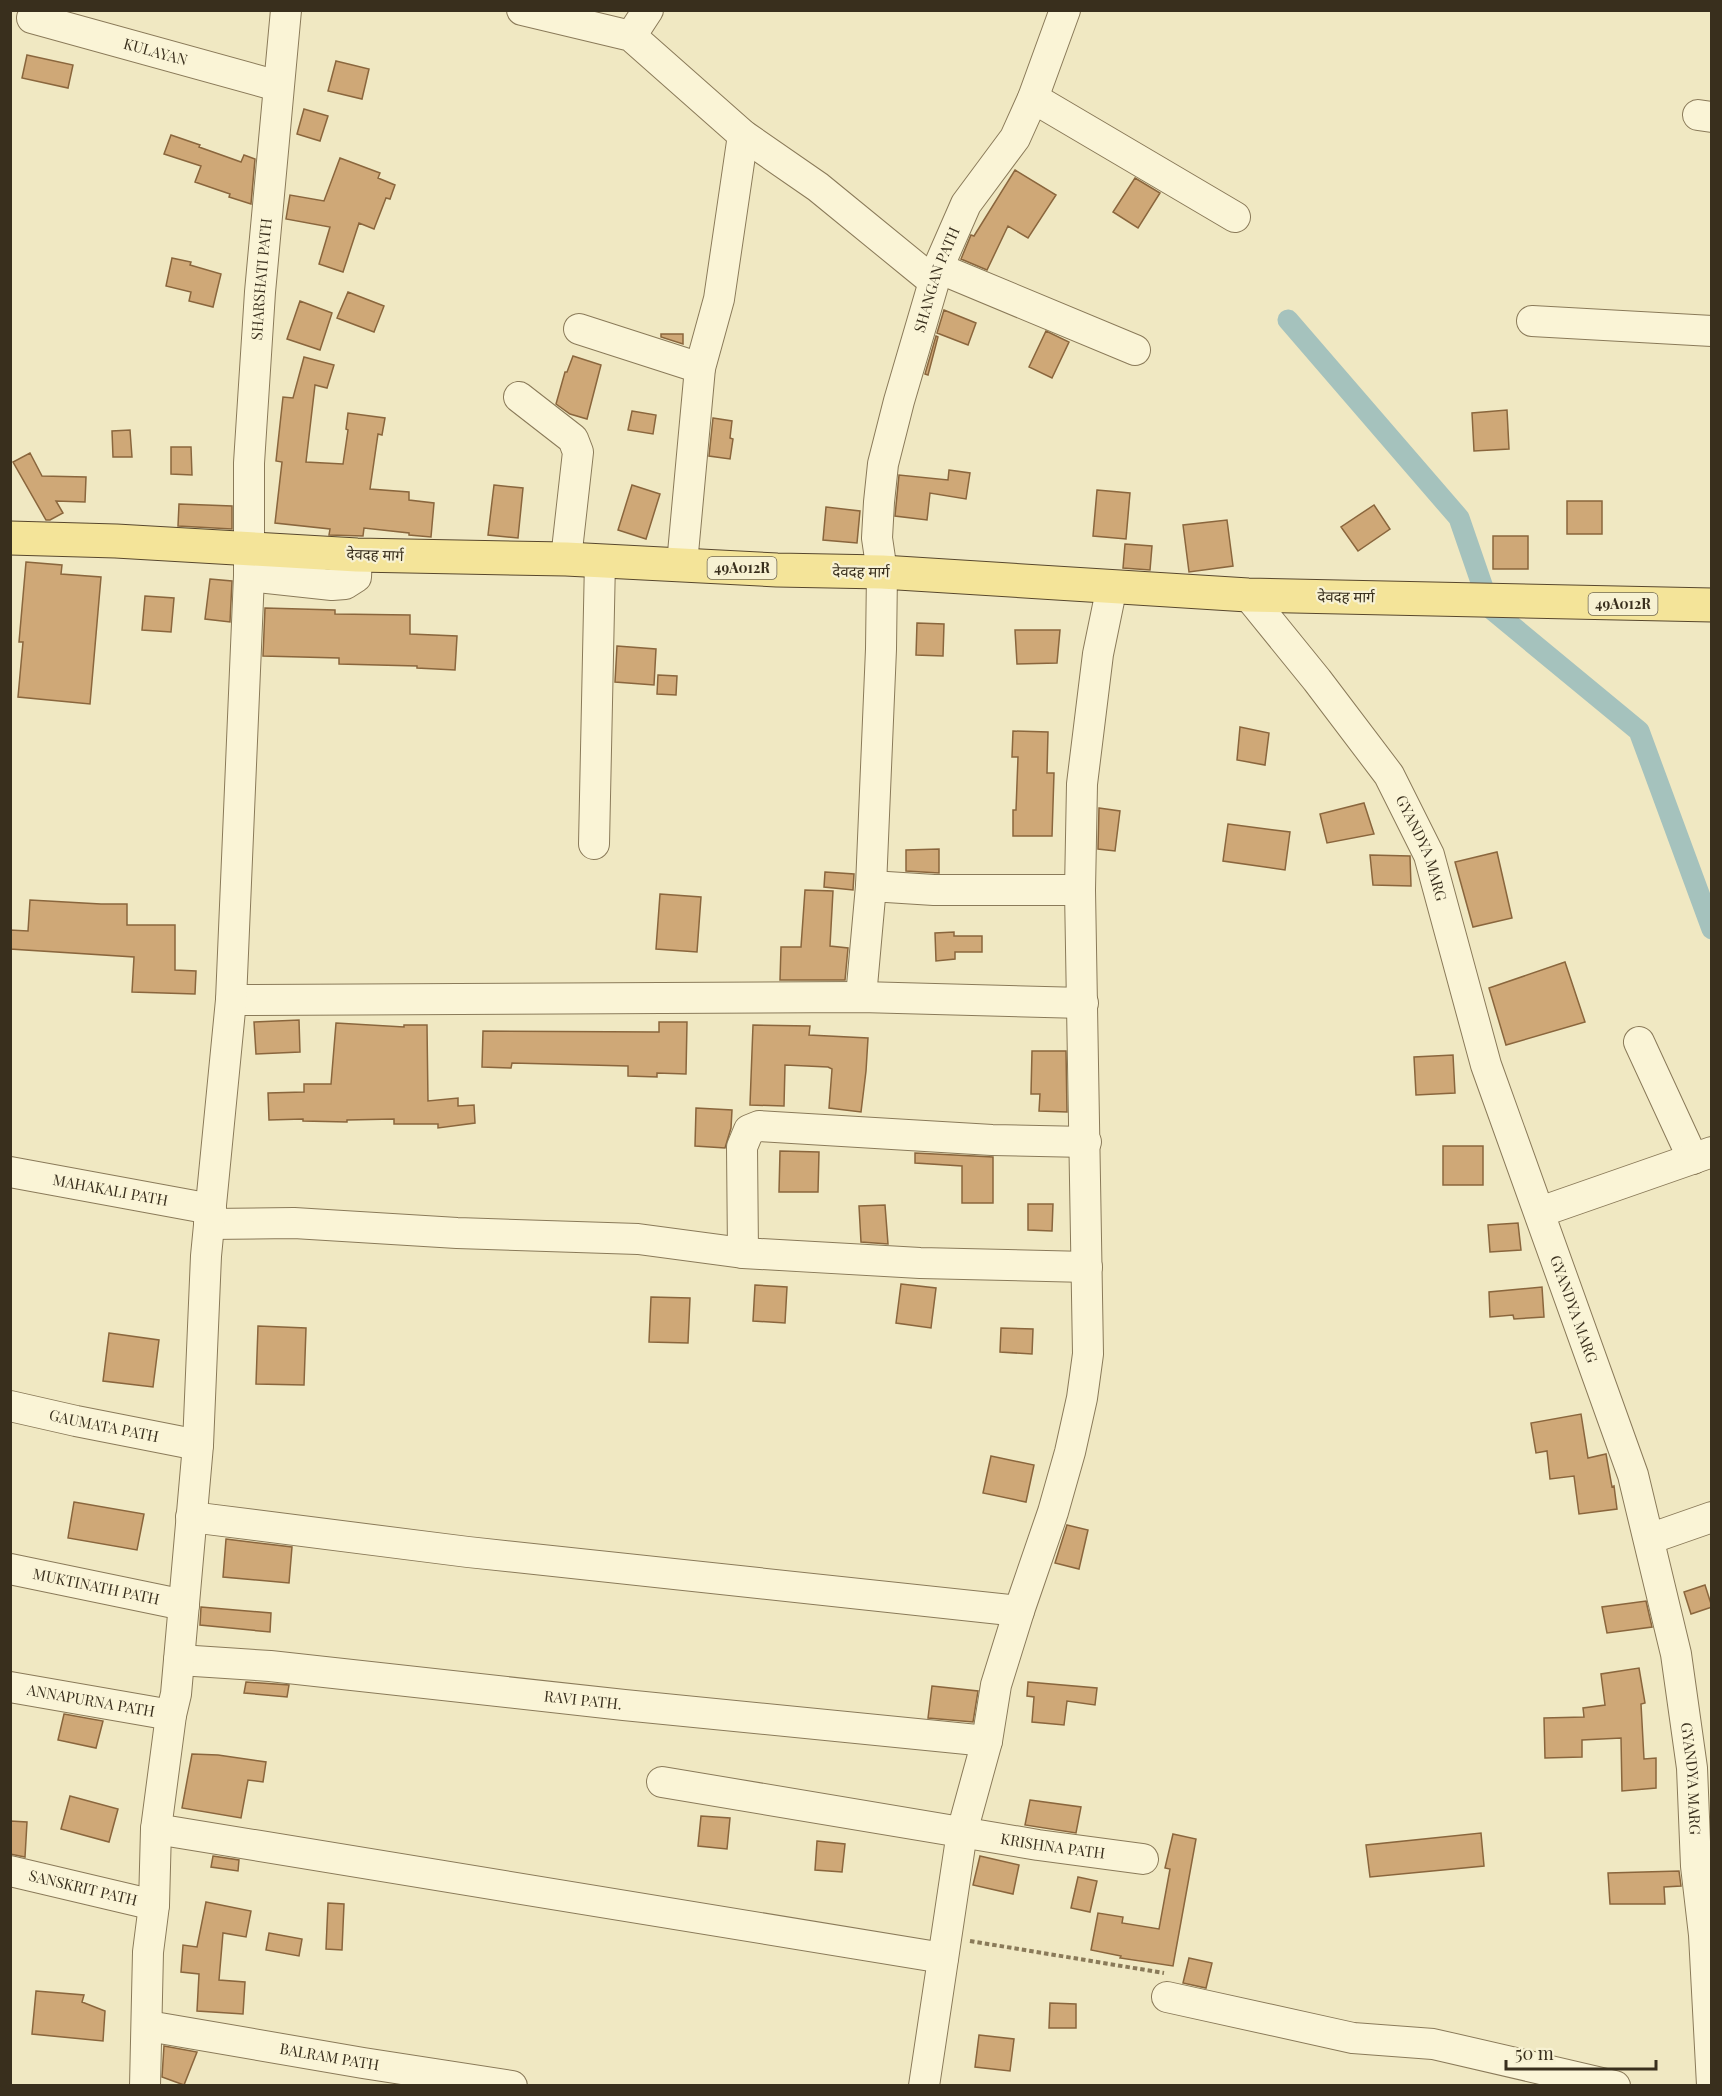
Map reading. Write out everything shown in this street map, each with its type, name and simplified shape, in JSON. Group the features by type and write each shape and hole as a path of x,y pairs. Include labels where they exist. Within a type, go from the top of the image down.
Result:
{"main road":[{"name":"देवदह मार्ग","path":"10,538 116,541 249,562 357,555 566,558 777,570 882,572 1248,596 1712,605"}],"street":[{"name":"SHARSHATI PATH","path":"145,2085 148,1952 154,1905 156,1829 171,1715 176,1694 198,1444 210,1216 231,1000 249,562 249,463 260,292 286,10"},
{"path":"632,36 648,10"},
{"name":"SHANGAN PATH","path":"861,997 871,886 879,723 882,572 877,538 883,464 935,274 966,204 1015,138 1033,98 1065,10"},
{"path":"534,12 632,36 743,135 818,187 935,274 1135,350"},
{"name":"KULAYAN","path":"32,18 278,86"},
{"path":"1033,98 1234,217"},
{"path":"682,564 700,368 719,299 743,135"},
{"path":"1532,321 1712,331"},
{"path":"579,329 700,368"},
{"path":"519,397 573,439 576,445 578,452 566,558"},
{"path":"594,844 600,561"},
{"path":"924,2085 963,1832 987,1741 996,1685 1053,1512 1070,1452 1082,1398 1088,1354 1080,890 1083,772 1098,654 1112,586"},
{"name":"GYANDYA MARG","path":"1248,596 1317,680 1389,775 1429,855 1486,1065 1634,1474 1676,1653 1692,1768 1696,1866 1704,1935 1712,2085"},
{"path":"871,886 934,890 1080,890"},
{"path":"231,1000 861,997 1083,1003"},
{"path":"1540,1212 1702,1155 1639,1042"},
{"path":"744,1253 742,1148 748,1131 759,1126 992,1140 1086,1142"},
{"name":"MAHAKALI PATH","path":"10,1172 210,1216 457,1233 638,1239 744,1253 920,1263 1087,1267"},
{"name":"GAUMATA PATH","path":"10,1406 198,1444"},
{"path":"191,1517 468,1552 1019,1611"},
{"path":"1649,1539 1712,1517"},
{"name":"MUKTINATH PATH","path":"10,1569 184,1605"},
{"name":"RAVI PATH.","path":"179,1660 270,1666 612,1704 987,1741"},
{"name":"ANNAPURNA PATH","path":"10,1687 171,1715"},
{"name":"KRISHNA PATH","path":"662,1782 1143,1859"},
{"path":"156,1829 944,1948"},
{"name":"SANSKRIT PATH","path":"10,1871 154,1905"},
{"path":"1167,1997 1353,2038 1432,2044 1615,2085"},
{"name":"BALRAM PATH","path":"148,2025 363,2063 512,2085"}],"path":[{"path":"944,1948 1162,1972 1167,1977 1167,1997"}],"building":[{"path":"27,55 73,65 68,88 22,78"},
{"path":"336,61 369,69 362,99 328,91"},
{"path":"304,109 328,116 320,141 297,134"},
{"path":"171,135 241,162 244,155 255,159 251,204 195,182 201,166 164,154"},
{"path":"340,158 380,173 378,178 395,185 390,199 386,198 374,229 359,223 343,272 319,264 330,227 286,219 290,195 324,201"},
{"path":"1015,170 1056,195 1028,238 1008,226 987,270 961,259 971,235 974,236"},
{"path":"1135,178 1160,193 1138,228 1113,212"},
{"path":"172,258 191,262 190,265 221,274 213,307 189,301 191,292 166,286"},
{"path":"348,292 384,306 374,332 337,318"},
{"path":"300,301 332,313 320,350 287,339"},
{"path":"944,310 976,323 968,345 937,333"},
{"path":"1046,331 1069,342 1052,378 1029,367"},
{"path":"661,334 683,334 683,344 661,337"},
{"path":"936,336 938,337 928,375 925,374"},
{"path":"573,356 601,365 587,419 570,414 556,404 565,372"},
{"path":"304,357 334,365 327,388 315,385 306,462 343,464 348,413 385,418 382,435 378,434 370,489 409,492 409,500 434,503 431,537 364,528 363,536 329,535 330,529 275,523 282,462 276,461 283,397 293,398"},
{"path":"1507,410 1509,449 1474,451 1472,413"},
{"path":"632,411 656,415 653,434 628,430"},
{"path":"713,418 732,421 730,438 733,439 730,459 709,456"},
{"path":"130,430 132,457 113,457 112,431"},
{"path":"171,447 191,447 192,475 171,474"},
{"path":"30,453 42,476 86,477 85,502 56,501 63,513 46,520 13,462"},
{"path":"949,470 970,473 966,499 930,493 927,520 895,516 899,475 948,480"},
{"path":"494,485 523,488 518,538 488,535"},
{"path":"632,485 660,494 646,539 618,530"},
{"path":"1097,490 1130,493 1126,539 1093,536"},
{"path":"1567,501 1602,501 1602,534 1567,534"},
{"path":"179,504 232,506 232,529 178,526"},
{"path":"1374,505 1390,529 1358,551 1341,527"},
{"path":"826,507 860,511 857,543 823,540"},
{"path":"1227,520 1233,566 1189,572 1183,525"},
{"path":"1493,536 1528,536 1528,569 1493,569"},
{"path":"1125,544 1152,546 1150,570 1123,568"},
{"path":"26,562 62,565 61,574 101,577 90,704 18,697 23,642 19,642"},
{"path":"210,579 232,581 230,622 205,619"},
{"path":"145,596 174,598 171,632 142,630"},
{"path":"265,608 335,610 335,614 410,615 410,634 457,636 455,670 417,668 417,666 339,664 339,658 263,656"},
{"path":"917,623 944,624 943,656 916,655"},
{"path":"1015,630 1060,630 1057,663 1017,664"},
{"path":"617,646 656,649 654,685 615,682"},
{"path":"658,675 677,676 676,695 657,694"},
{"path":"1240,727 1269,733 1265,765 1237,760"},
{"path":"1013,731 1048,732 1047,773 1054,773 1052,836 1013,836 1018,757 1012,757"},
{"path":"1364,803 1374,834 1327,843 1320,814"},
{"path":"1099,808 1120,811 1115,851 1098,849"},
{"path":"1228,824 1290,832 1285,870 1223,861"},
{"path":"939,849 939,873 906,871 906,850"},
{"path":"1497,852 1512,918 1473,927 1455,862"},
{"path":"1370,855 1410,856 1411,886 1373,885"},
{"path":"825,872 854,874 853,890 824,887"},
{"path":"805,890 833,891 830,946 848,948 845,980 780,980 781,947 801,947"},
{"path":"660,894 701,897 697,952 656,949"},
{"path":"30,900 127,904 127,925 175,925 175,970 196,971 195,994 132,992 134,957 10,949 10,930 28,931"},
{"path":"954,932 954,936 982,936 982,952 955,952 955,959 936,961 935,933"},
{"path":"1565,962 1585,1022 1506,1045 1489,988"},
{"path":"299,1020 300,1052 256,1054 254,1022"},
{"path":"659,1022 687,1022 686,1074 657,1073 657,1077 628,1076 628,1066 512,1063 511,1068 482,1067 483,1031 659,1032"},
{"path":"336,1023 404,1027 404,1025 427,1025 428,1101 458,1098 458,1106 474,1105 475,1123 438,1128 438,1124 394,1124 394,1119 347,1120 347,1122 303,1121 303,1119 269,1120 268,1093 304,1092 304,1084 331,1084"},
{"path":"753,1025 810,1026 809,1035 868,1038 861,1112 829,1108 832,1069 828,1067 785,1065 784,1106 750,1105"},
{"path":"1032,1051 1066,1051 1067,1112 1039,1111 1040,1094 1031,1094"},
{"path":"1453,1055 1455,1093 1416,1095 1414,1057"},
{"path":"696,1108 732,1110 731,1128 725,1148 695,1146"},
{"path":"1443,1146 1483,1146 1483,1185 1443,1185"},
{"path":"780,1151 819,1152 818,1192 779,1192"},
{"path":"915,1153 993,1157 993,1203 962,1203 962,1166 915,1163"},
{"path":"1028,1204 1053,1204 1052,1231 1028,1230"},
{"path":"885,1205 888,1244 861,1242 859,1206"},
{"path":"1518,1223 1521,1250 1490,1252 1488,1225"},
{"path":"901,1284 936,1288 931,1328 896,1323"},
{"path":"755,1285 787,1287 785,1323 753,1321"},
{"path":"1542,1287 1544,1317 1514,1319 1513,1315 1490,1317 1489,1292"},
{"path":"651,1297 690,1298 688,1343 649,1342"},
{"path":"258,1326 306,1328 304,1385 256,1384"},
{"path":"1001,1328 1033,1329 1032,1354 1000,1352"},
{"path":"109,1333 159,1340 153,1387 103,1381"},
{"path":"1581,1414 1588,1458 1606,1454 1617,1509 1579,1514 1574,1476 1550,1479 1547,1451 1536,1453 1531,1423"},
{"path":"991,1456 1034,1465 1026,1502 983,1493"},
{"path":"74,1502 144,1514 137,1550 68,1538"},
{"path":"1067,1525 1088,1530 1079,1569 1055,1563"},
{"path":"226,1539 292,1547 289,1583 223,1577"},
{"path":"1705,1585 1712,1607 1691,1614 1684,1592"},
{"path":"1646,1601 1652,1627 1607,1633 1602,1607"},
{"path":"201,1607 271,1613 270,1632 200,1625"},
{"path":"1639,1668 1645,1703 1641,1704 1644,1759 1656,1758 1656,1788 1622,1791 1621,1738 1582,1740 1582,1757 1545,1758 1544,1718 1584,1717 1583,1708 1605,1705 1601,1674"},
{"path":"246,1682 289,1685 287,1697 244,1693"},
{"path":"1028,1682 1097,1688 1095,1705 1067,1701 1064,1725 1032,1722 1034,1697 1027,1696"},
{"path":"932,1686 978,1691 973,1722 928,1718"},
{"path":"64,1714 103,1721 96,1748 58,1740"},
{"path":"192,1754 218,1755 266,1762 263,1782 248,1780 241,1818 182,1808"},
{"path":"70,1796 118,1809 109,1842 61,1829"},
{"path":"1030,1800 1081,1807 1076,1833 1025,1825"},
{"path":"701,1816 730,1818 727,1849 698,1846"},
{"path":"10,1821 27,1822 25,1857 10,1854"},
{"path":"1481,1833 1484,1866 1370,1877 1366,1845"},
{"path":"1173,1834 1196,1839 1173,1966 1120,1958 1121,1956 1091,1950 1098,1913 1123,1917 1122,1923 1159,1929 1170,1869 1165,1868"},
{"path":"817,1841 845,1844 842,1872 815,1870"},
{"path":"213,1856 239,1860 238,1871 211,1867"},
{"path":"980,1856 1019,1865 1013,1894 973,1885"},
{"path":"1679,1871 1681,1886 1664,1887 1665,1904 1610,1904 1608,1873"},
{"path":"1078,1877 1097,1881 1090,1912 1071,1908"},
{"path":"206,1902 251,1911 246,1937 223,1933 219,1980 245,1982 243,2014 197,2011 199,1974 181,1972 183,1945 197,1947"},
{"path":"328,1903 344,1904 342,1950 326,1949"},
{"path":"269,1933 302,1939 299,1956 266,1950"},
{"path":"1189,1958 1212,1963 1206,1988 1183,1983"},
{"path":"36,1991 84,1995 82,2002 105,2011 103,2041 32,2034"},
{"path":"1050,2003 1076,2004 1076,2028 1049,2028"},
{"path":"979,2035 1014,2039 1010,2071 975,2067"},
{"path":"164,2046 197,2052 184,2085 162,2077"}],"waterway":[{"path":"1288,320 1459,518 1490,608 1639,731 1712,929"}]}
